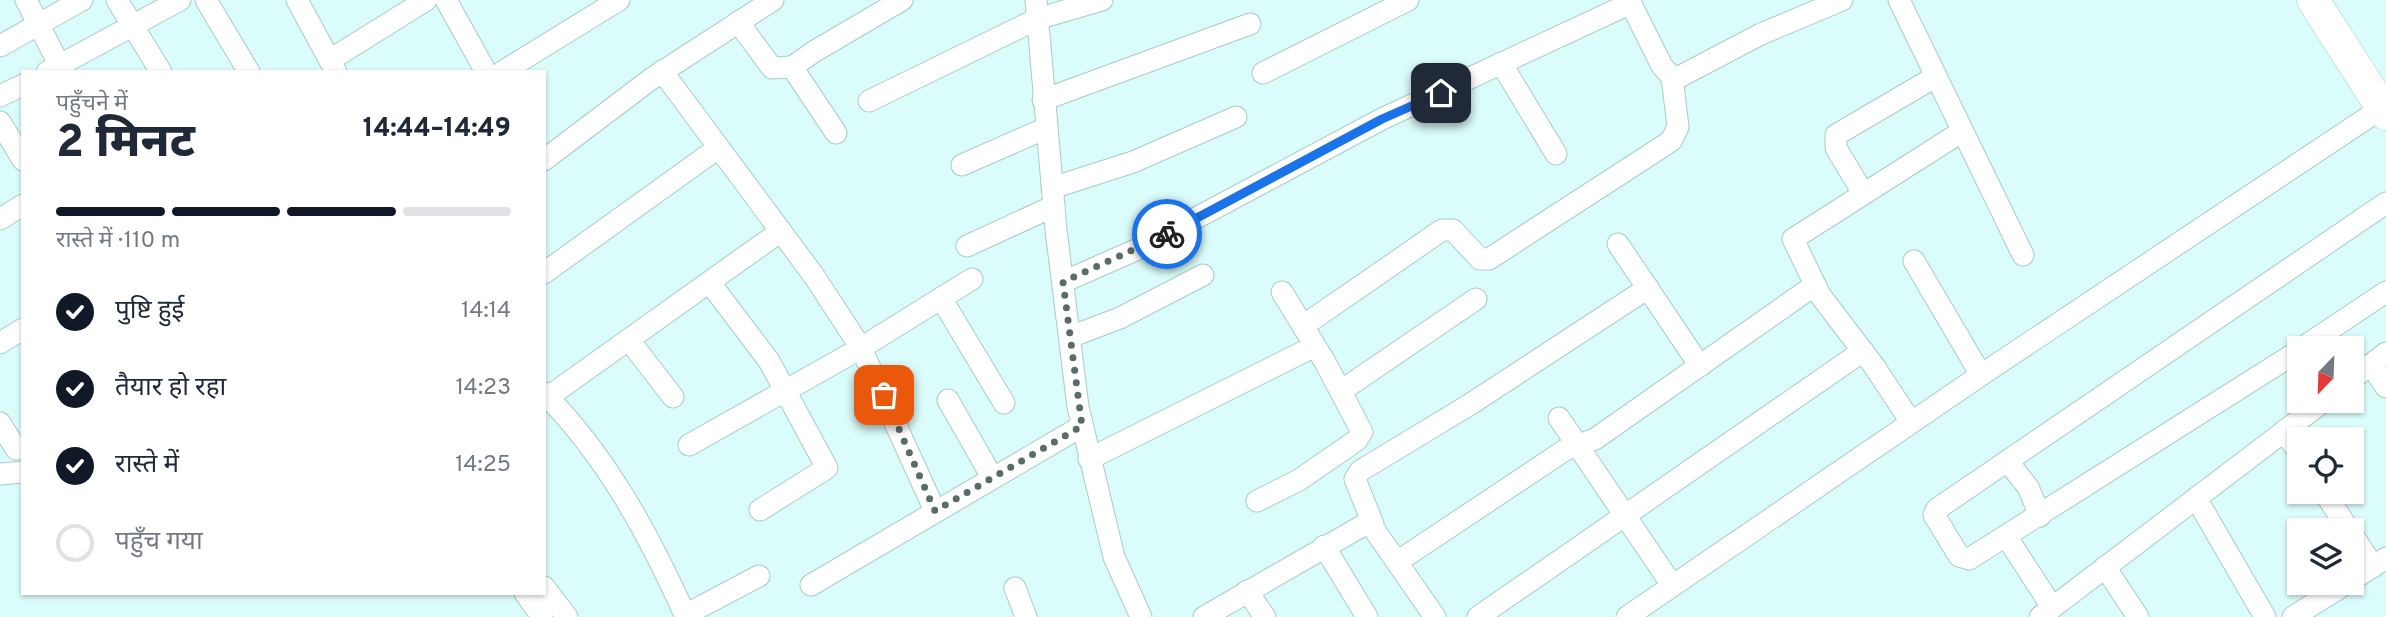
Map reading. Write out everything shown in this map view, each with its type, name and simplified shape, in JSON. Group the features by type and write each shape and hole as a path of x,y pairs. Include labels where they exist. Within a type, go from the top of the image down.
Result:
{"street":[{"path":"26,0 39,24 56,69 180,0"},
{"path":"0,46 82,0"},
{"path":"117,0 160,70"},
{"path":"206,0 248,70"},
{"path":"297,0 333,66 426,0"},
{"path":"446,0 485,70"},
{"path":"505,70 619,0"},
{"path":"546,159 662,72 773,0"},
{"path":"738,22 772,68 792,67 902,0"},
{"path":"869,101 1036,10 1102,0"},
{"path":"1263,74 1408,0"},
{"path":"1672,77 1842,0"},
{"path":"1899,0 1961,132 2023,254"},
{"path":"1627,617 1980,375 2384,111 2313,0"},
{"path":"1063,282 1138,249 1382,119 1630,2 1662,66 1672,77 1678,127 1671,141 1489,259 1480,259 1452,230 1442,230 1303,326"},
{"path":"1036,10 1053,197 1082,426 1114,557 1141,617"},
{"path":"1043,100 1250,24"},
{"path":"1501,63 1556,154"},
{"path":"792,67 836,133"},
{"path":"662,72 781,231 861,348 935,511"},
{"path":"1863,193 1836,148 1836,135 1935,77"},
{"path":"0,96 21,86"},
{"path":"967,246 1053,197 1236,117"},
{"path":"0,122 21,157"},
{"path":"962,164 1046,128"},
{"path":"1911,422 1815,285 1793,239 1961,132"},
{"path":"546,272 718,148"},
{"path":"2287,358 2040,516 1965,560 1959,556 1934,515 1937,509 2386,203"},
{"path":"0,219 21,206"},
{"path":"759,576 685,616 630,503 597,455 546,395 629,340 781,231"},
{"path":"1618,244 1700,366"},
{"path":"1914,261 1980,375"},
{"path":"1070,337 1120,318 1203,275"},
{"path":"689,445 861,348 972,279"},
{"path":"710,283 769,361 827,468 760,510"},
{"path":"1397,562 1565,450 1595,439 1815,285"},
{"path":"1435,617 1373,524 1355,479 1360,471 1469,405 1648,288"},
{"path":"1257,501 1299,480 1361,436 1362,426 1282,292"},
{"path":"2321,336 2386,292"},
{"path":"941,298 1004,404"},
{"path":"1341,391 1476,299"},
{"path":"0,343 21,330"},
{"path":"629,340 673,397"},
{"path":"1089,459 1315,346"},
{"path":"1478,617 1863,351"},
{"path":"2364,370 2379,359 2386,387"},
{"path":"948,400 992,477"},
{"path":"2006,536 2046,612 2308,413"},
{"path":"1559,418 1672,585"},
{"path":"0,423 13,449"},
{"path":"811,585 1082,426"},
{"path":"2284,431 2287,435"},
{"path":"2008,462 2028,487 2040,516"},
{"path":"0,474 21,472"},
{"path":"2196,498 2265,617"},
{"path":"1204,617 1365,522 1373,524"},
{"path":"1324,546 1367,617"},
{"path":"2364,546 2379,562 2364,572"},
{"path":"2105,567 2138,617"},
{"path":"1015,588 1026,617"},
{"path":"546,590 567,617"},
{"path":"1247,592 1265,617"},
{"path":"526,595 542,617"},
{"path":"2293,617 2328,595"}],"way so far":[{"path":"884,395 935,511 1082,426 1063,282 1167,234"}],"route":[{"path":"1167,234 1382,119 1441,93"}]}
